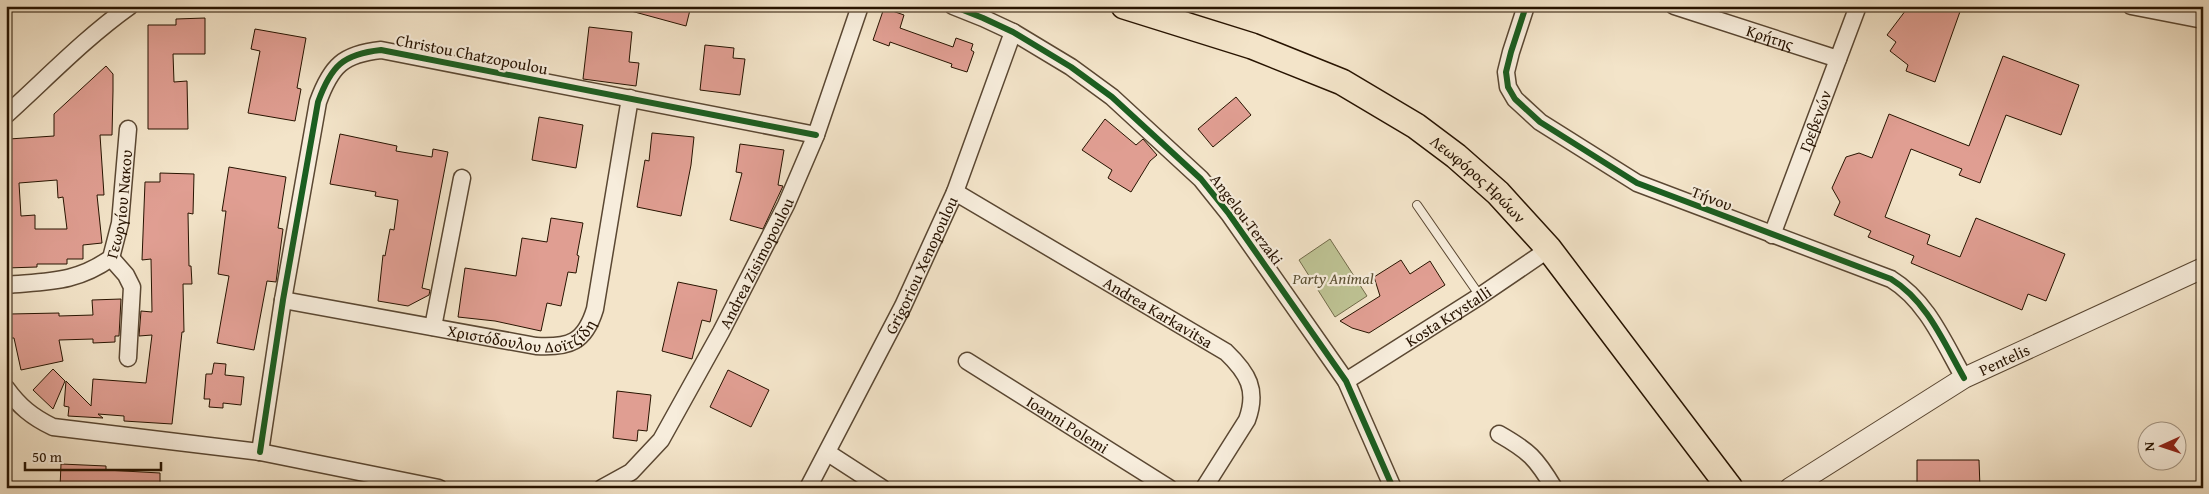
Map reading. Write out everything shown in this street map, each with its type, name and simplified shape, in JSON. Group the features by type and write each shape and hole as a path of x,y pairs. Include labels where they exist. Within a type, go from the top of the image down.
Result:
{"main road":[{"name":"Λεωφόρος Ηρώων","path":"1124,6 1252,46 1342,82 1416,126 1456,156 1498,193 1549,249 1730,488"}],"street":[{"path":"6,115 67,57 130,6"},
{"name":"Andrea Zisimopoulou","path":"602,488 631,472 661,440 722,332 786,205 816,135 860,6"},
{"name":"Angelou Terzaki","path":"952,6 983,18 1040,47 1112,97 1201,179 1229,214 1346,381 1392,488"},
{"name":"Τήνου","path":"1526,6 1510,52 1506,72 1508,87 1515,100 1525,110 1585,152 1637,184 1890,279 1901,285 1932,321 1964,378"},
{"name":"Κρήτης","path":"1674,6 1838,59"},
{"name":"Γρεβενών","path":"1772,236 1858,6"},
{"path":"2131,6 2168,9 2203,20"},
{"name":"Grigoriou Xenopoulou","path":"808,488 828,453 903,306 956,192 1013,32"},
{"name":"Christou Chatzopoulou","path":"260,452 283,300 318,102 323,87 335,68 353,55 381,50 816,135"},
{"name":"Χριστόδουλου Δοϊτζίδη","path":"283,300 550,347 576,342 591,322 595,309 630,98"},
{"name":"Γεωργίου Νακου","path":"6,285 74,277 95,269 112,258 120,223 128,129"},
{"path":"433,326 462,178"},
{"name":"Andrea Karkavitsa","path":"956,192 1226,352 1239,364 1251,386 1250,412 1247,420 1204,488"},
{"name":"Kosta Krystalli","path":"1346,381 1480,296 1549,249"},
{"path":"112,258 126,275 132,286 128,358"},
{"name":"Pentelis","path":"1798,485 1964,378 2203,268"},
{"name":"Ioanni Polemi","path":"967,361 1169,488"},
{"path":"6,388 23,409 36,419 53,427 260,452 439,488"},
{"path":"1499,434 1531,454 1539,463 1554,488"},
{"path":"828,453 882,488"}],"lane":[{"path":"1417,205 1480,296"}],"green space":[{"name":"Party Animal","path":"1330,239 1367,296 1335,317 1299,260"}],"building":[{"path":"632,6 691,6 686,26 631,11"},
{"path":"1909,6 1962,6 1935,82 1906,71 1908,65 1890,51 1896,42 1887,35"},
{"path":"884,8 904,15 900,28 953,47 956,38 973,44 971,50 974,52 967,72 951,67 952,64 890,42 889,46 873,40"},
{"path":"205,18 205,54 173,54 174,82 187,81 188,129 148,129 148,25 176,25 176,19"},
{"path":"589,27 632,32 629,62 639,63 636,86 583,79"},
{"path":"255,29 306,38 297,88 301,89 295,121 248,113 260,51 251,49"},
{"path":"705,45 734,48 733,58 745,59 740,95 700,90"},
{"path":"2003,56 2079,85 2061,135 2006,115 1980,183 1959,175 1962,169 1911,149 1885,217 1930,235 1927,244 1960,257 1976,218 2065,254 2046,301 2028,294 2022,310 1911,263 1914,256 1868,237 1871,231 1834,215 1840,202 1832,188 1846,157 1859,153 1872,158 1889,114 1969,146"},
{"path":"106,66 113,74 112,135 100,135 104,195 97,195 102,243 83,245 83,259 67,259 67,264 37,264 37,267 6,268 6,165 11,165 9,139 54,136 54,114","holes":["57,180 58,198 63,197 67,229 35,229 35,215 21,216 19,183"]},
{"path":"1236,97 1251,115 1213,147 1198,129"},
{"path":"539,117 583,125 576,168 532,160"},
{"path":"1105,119 1136,145 1143,139 1157,155 1150,161 1131,192 1108,178 1112,170 1082,150"},
{"path":"652,133 694,137 691,165 681,216 637,207 645,160 649,161"},
{"path":"340,134 397,146 396,151 432,157 433,149 448,152 422,288 430,290 429,295 408,306 378,301 383,255 385,256 390,229 394,230 398,200 375,196 376,192 330,184"},
{"path":"740,144 784,150 778,185 783,186 763,229 730,220 742,173 736,172"},
{"path":"229,167 286,177 278,228 283,229 276,282 267,281 254,350 217,343 229,276 218,274 226,211 222,211"},
{"path":"160,173 194,174 193,214 188,213 189,266 191,266 192,284 183,284 184,332 182,332 172,424 124,421 124,416 98,414 103,418 68,416 69,407 64,406 66,381 91,406 93,379 146,383 152,335 139,336 141,311 152,312 151,259 142,260 145,182 160,182"},
{"path":"551,218 583,223 577,255 579,256 576,273 568,272 561,306 547,303 541,331 495,321 458,317 465,268 516,276 522,238 547,242"},
{"path":"1401,260 1410,274 1430,261 1445,285 1369,333 1352,328 1340,321 1380,296 1374,277"},
{"path":"678,282 717,290 710,322 702,320 692,359 662,351"},
{"path":"121,299 119,336 115,336 115,342 93,343 93,339 59,340 63,361 21,370 14,338 10,338 10,314 59,313 59,316 93,315 92,300"},
{"path":"214,363 226,364 225,375 244,377 241,405 223,403 223,408 209,407 210,399 204,399 206,374 212,374"},
{"path":"53,369 65,381 53,409 33,390"},
{"path":"728,370 769,390 751,427 710,407"},
{"path":"617,391 651,395 647,431 638,430 637,441 613,438"},
{"path":"1917,460 1979,460 1980,488 1917,488"},
{"path":"61,464 106,466 106,470 160,473 160,488 60,488"}],"cycle path":[{"path":"953,6 1013,32 1071,67 1112,97 1201,179 1229,214 1346,381 1393,488"},
{"path":"1526,6 1506,72 1508,87 1515,99 1540,122 1637,183 1891,279 1904,288 1925,311 1942,337 1964,378"},
{"path":"260,452 283,300 318,102 328,79 340,64 348,59 381,50 816,135"}]}
